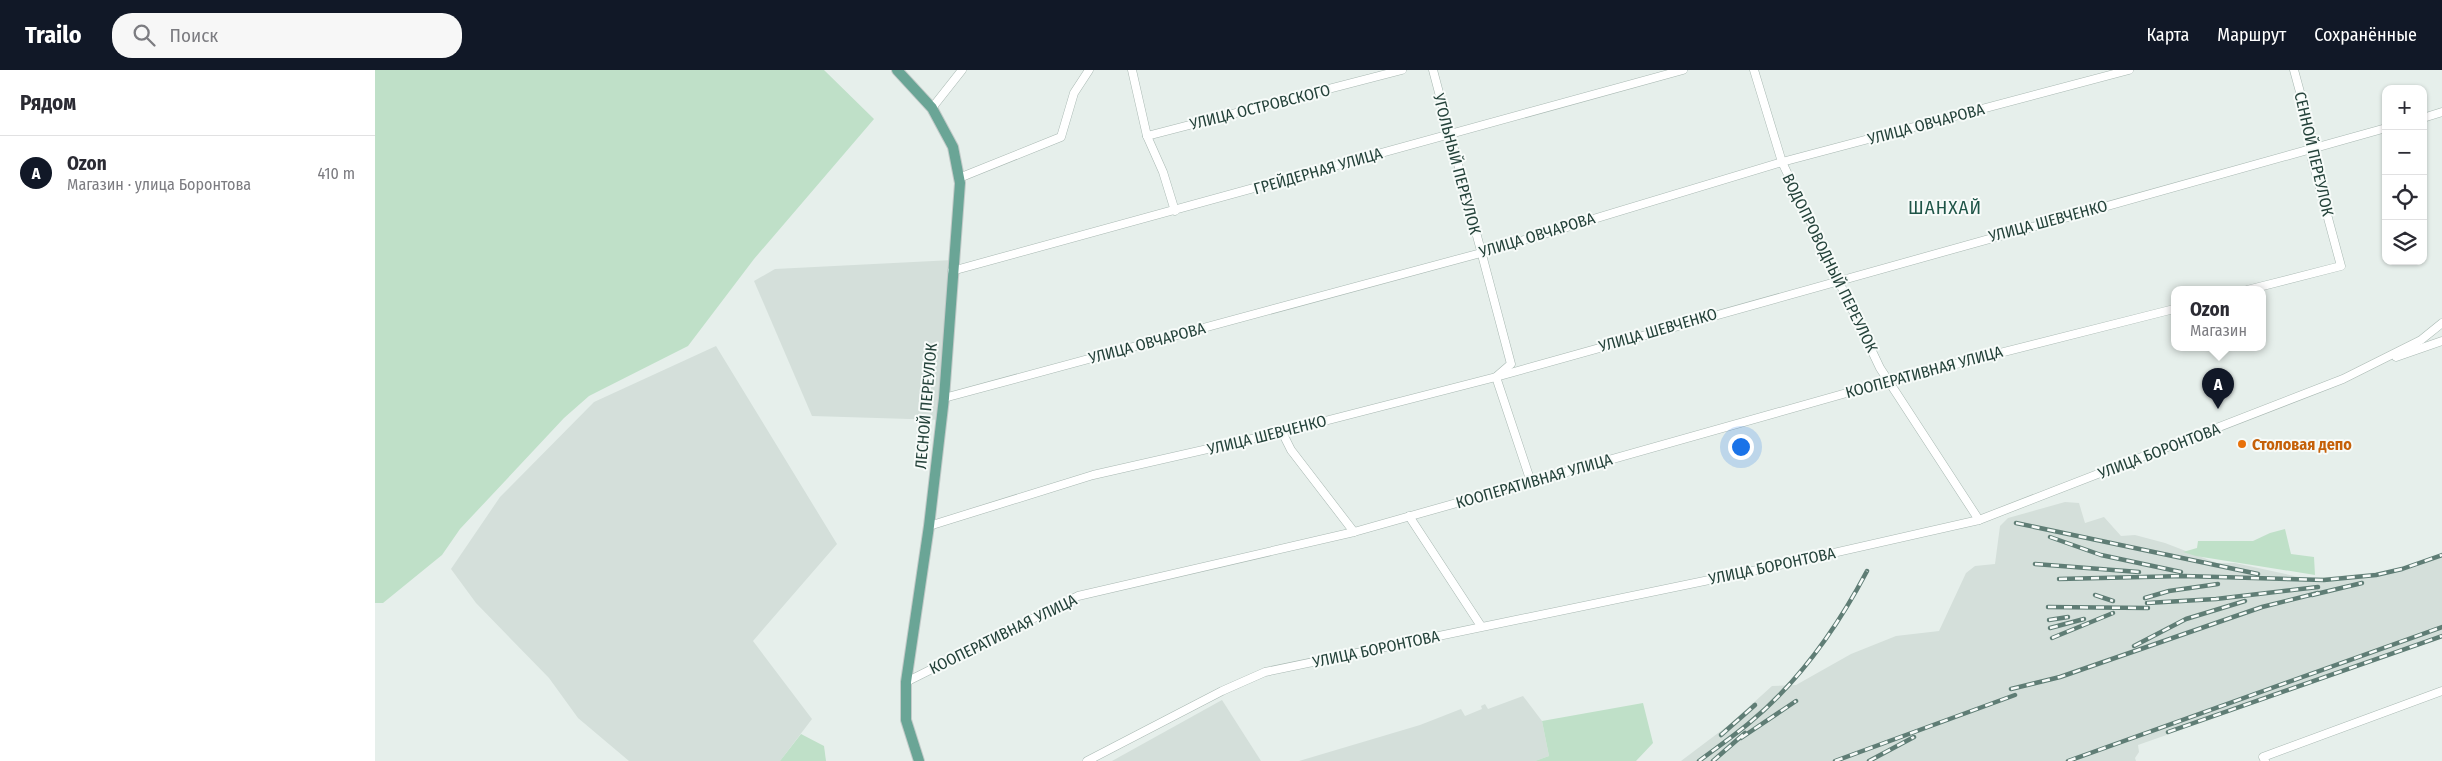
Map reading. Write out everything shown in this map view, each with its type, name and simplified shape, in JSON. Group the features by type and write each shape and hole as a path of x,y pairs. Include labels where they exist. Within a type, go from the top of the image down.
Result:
{"main road":[{"name":"ЛЕСНОЙ ПЕРЕУЛОК","path":"897,70 932,108 953,147 959,178 944,398 929,526 906,682 906,720 919,761"}],"street":[{"path":"932,108 962,70"},
{"path":"959,178 1061,137 1074,93 1089,70"},
{"path":"1132,70 1147,136 1163,172 1175,211"},
{"name":"УЛИЦА ОСТРОВСКОГО","path":"1147,136 1402,70"},
{"name":"УГОЛЬНЫЙ ПЕРЕУЛОК","path":"1433,70 1511,364 1495,377"},
{"name":"ГРЕЙДЕРНАЯ УЛИЦА","path":"952,271 1683,70"},
{"name":"ВОДОПРОВОДНЫЙ ПЕРЕУЛОК","path":"1754,70 1782,162 1880,368 1979,520"},
{"name":"УЛИЦА ОВЧАРОВА","path":"944,398 1481,253 1782,162 2129,70"},
{"name":"СЕННОЙ ПЕРЕУЛОК","path":"2263,286 2341,266 2311,159 2315,147 2294,70"},
{"path":"2427,117 2442,112"},
{"name":"УЛИЦА ШЕВЧЕНКО","path":"929,526 1093,475 1282,432 1495,377 2382,129"},
{"name":"КООПЕРАТИВНАЯ УЛИЦА","path":"906,682 1078,596 1354,532 1889,381 2171,310"},
{"name":"УЛИЦА БОРОНТОВА","path":"1087,761 1222,691 1265,672 1767,568 1979,520 2343,379 2421,340 2442,323"},
{"path":"2370,365 2442,341"},
{"path":"1495,377 1531,482"},
{"path":"1282,432 1291,450 1354,532"},
{"path":"1409,516 1481,626"},
{"path":"2264,759 2442,691"}],"shaded area":[{"path":"953,260 942,420 812,416 754,281 775,269"},
{"path":"716,346 837,544 753,641 812,719 780,761 629,761 578,718 549,678 476,603 451,569 500,497 594,402"},
{"path":"2065,502 2079,503 2085,523 2104,517 2121,536 2135,535 2165,543 2217,563 2235,563 2308,579 2380,572 2384,574 2442,555 2442,638 2138,745 2139,752 2135,758 2136,761 1681,761 1730,724 1772,686 1796,685 1851,654 1896,636 1939,631 1966,573 1975,566 1995,564 2000,526 2008,518"},
{"path":"1523,696 1542,721 1549,756 1535,761 1299,761 1420,725 1461,709 1465,716 1482,709 1481,706 1485,704 1488,709"},
{"path":"1222,700 1261,761 1112,761"}],"green space":[{"path":"375,70 824,70 874,119 754,259 688,346 589,396 564,418 460,529 442,555 383,603 375,603"},
{"path":"2285,529 2291,554 2314,557 2315,575 2196,556 2183,552 2197,548 2198,541 2253,541 2270,533"},
{"path":"1643,703 1653,743 1636,761 1535,761 1549,756 1542,721"},
{"path":"801,734 824,746 826,761 780,761"}],"railway":[{"path":"2016,523 2258,574"},
{"path":"2050,537 2101,555 2181,572"},
{"path":"2059,579 2184,576 2324,580 2376,575 2402,569 2442,555"},
{"path":"2035,564 2139,572"},
{"path":"1699,761 1742,729 1766,708 1800,673 1843,613 1867,571"},
{"path":"2312,595 2362,583"},
{"path":"2145,598 2169,591 2218,584"},
{"path":"2147,603 2216,599 2318,587"},
{"path":"2011,689 2060,677 2262,607 2318,593"},
{"path":"2095,595 2113,601"},
{"path":"2134,646 2186,619 2245,601"},
{"path":"2048,607 2148,608"},
{"path":"2052,638 2113,613"},
{"path":"2049,620 2068,617"},
{"path":"2050,628 2084,619"},
{"path":"2068,761 2442,627"},
{"path":"2168,732 2442,636"},
{"path":"1835,761 2015,695"},
{"path":"1741,738 1796,701"},
{"path":"1721,735 1755,705"},
{"path":"1713,761 1745,733"},
{"path":"1869,761 1914,737"}],"place":[{"name":"Ozon","path":"2218,409"},
{"name":"Столовая депо","path":"2242,444"}],"district":[{"name":"ШАНХАЙ","path":"1945,207"}]}
